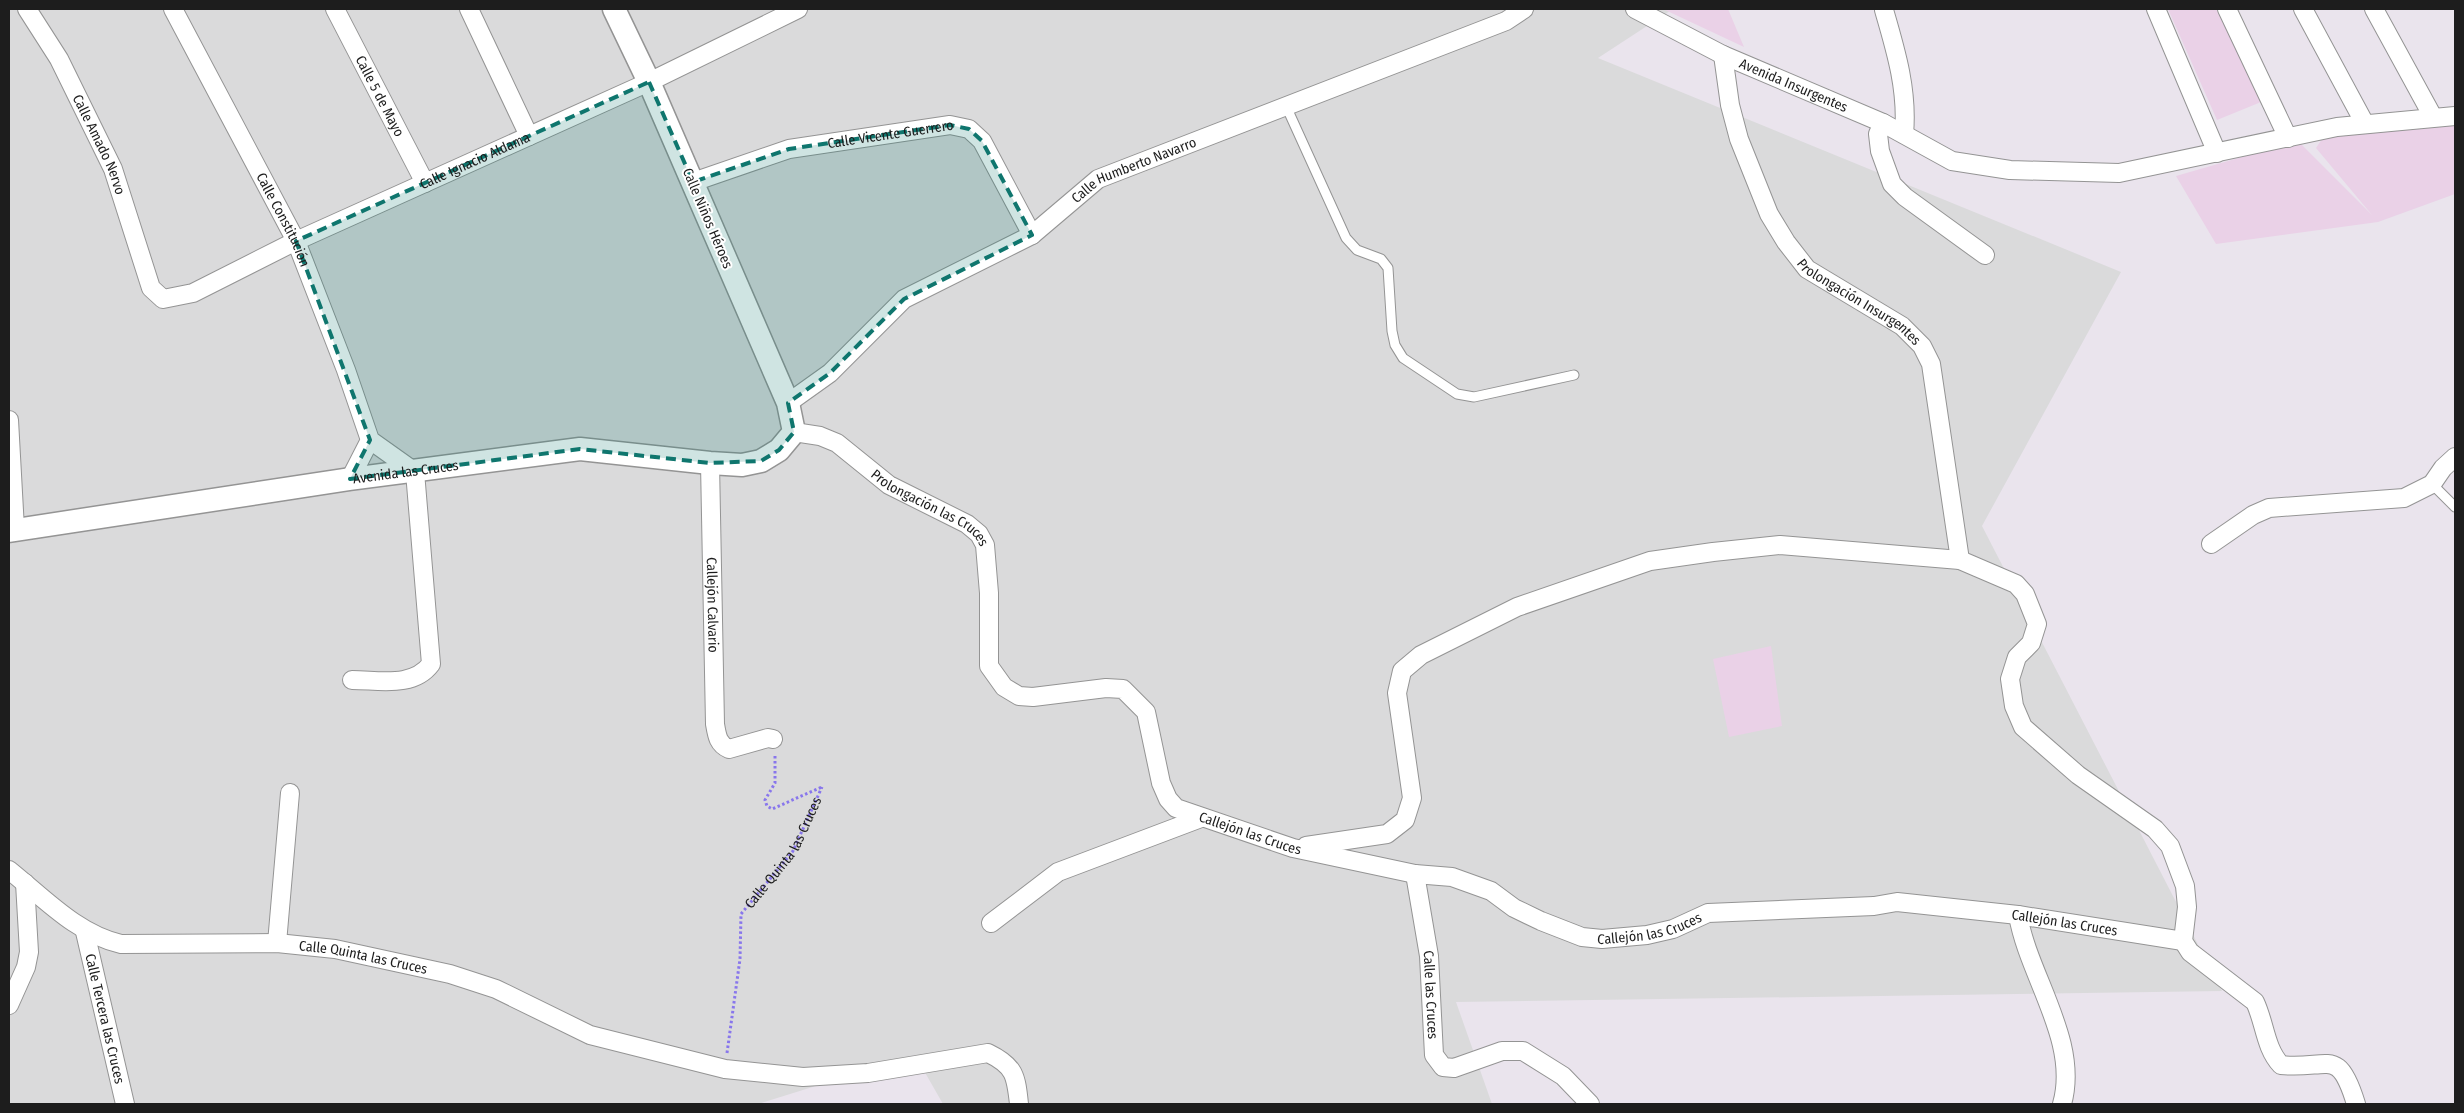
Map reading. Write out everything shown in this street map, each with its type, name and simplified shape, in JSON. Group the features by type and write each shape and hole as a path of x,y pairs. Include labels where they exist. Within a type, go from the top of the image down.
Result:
{"street":[{"name":"Calle Amado Nervo","path":"27,9 59,59 113,169 151,288"},
{"name":"Calle Constitución","path":"172,9 296,242 346,370 370,440"},
{"name":"Calle 5 de Mayo","path":"335,9 425,183"},
{"path":"469,9 529,136"},
{"name":"Calle Niños Héroes","path":"614,9 649,82 788,403 794,432"},
{"name":"Calle Ignacio Aldama","path":"151,288 163,298 193,293 296,242 649,82 798,9"},
{"name":"Calle Humberto Navarro","path":"788,403 830,373 904,299 1032,235 1098,179 1506,21 1524,9"},
{"name":"Avenida Insurgentes","path":"1635,9 1723,55 1883,123 1952,161 2010,170 2119,173 2217,153"},
{"path":"2156,9 2217,153 2337,127 2455,116"},
{"path":"2227,9 2288,138"},
{"path":"2303,9 2365,124"},
{"path":"2374,9 2434,117"},
{"path":"1884,10 1900,66 1906,109 1904,134"},
{"name":"Prolongación Insurgentes","path":"1723,55 1730,105 1740,139 1768,214 1786,242 1807,269 1902,326 1922,346 1931,364 1960,560"},
{"path":"1883,123 1878,134 1880,150 1892,184 1905,197 1985,255"},
{"name":"Calle Vicente Guerrero","path":"693,182 789,149 950,125 969,128 982,141 1032,235"},
{"path":"9,420 12,530"},
{"name":"Avenida las Cruces","path":"12,530 350,479 580,449 742,465 761,461 778,450 794,432"},
{"name":"Prolongación las Cruces","path":"794,432 820,436 837,443 889,484 967,524 979,534 985,545 990,666 997,679 1004,687 1019,696 1106,688 1123,689 1146,712 1161,783 1168,799"},
{"path":"350,479 370,440 415,472 431,664 424,673 409,680 352,680"},
{"path":"2211,544 2253,515 2269,508 2404,498 2432,484 2443,468 2455,457"},
{"name":"Callejón Calvario","path":"710,463 715,724 718,738 722,746 730,749 768,738 773,739"},
{"path":"1293,848 1387,834 1405,820 1412,798 1397,693 1402,671 1421,655 1517,607 1650,561 1713,552 1780,545 1960,560 2016,584 2025,594 2037,624 2030,643 2017,657 2010,679 2014,706 2023,727 2078,775 2155,829 2170,846 2186,886 2187,906 2183,941 2190,952 2254,1002 2272,1056 2281,1065 2331,1064 2343,1070 2349,1081 2356,1104"},
{"path":"277,943 290,794"},
{"name":"Callejón las Cruces","path":"1168,799 1176,808 1201,818 1293,848 1415,874 1452,877 1491,891 1514,908 1541,922 1582,937 1602,939 1647,935 1673,929 1708,913 1874,906 1897,902 2018,915 2183,941"},
{"path":"991,923 1058,872 1201,818"},
{"name":"Calle Quinta las Cruces","path":"9,870 86,932 121,944 277,943 335,948 450,974 496,989 590,1035 724,1069 803,1077 868,1073 988,1053 1004,1060 1016,1076 1020,1104"},
{"name":"Calle las Cruces","path":"1415,874 1429,956 1434,1056 1443,1067 1454,1068 1502,1051 1524,1051 1563,1076 1590,1104"},
{"path":"9,1005 26,967 29,952 25,883"},
{"path":"2018,915 2022,937 2057,1025 2066,1088 2062,1104"},
{"name":"Calle Tercera las Cruces","path":"86,932 125,1104"}],"lane":[{"path":"1286,106 1346,238 1356,250 1381,259 1388,268 1392,331 1395,345 1403,358 1457,394 1474,397 1574,375"},
{"path":"2432,484 2455,507"}],"path":[{"name":"Calle Quinta las Cruces","path":"724,1069 740,959 741,914 793,851 822,787 772,809 767,806 765,800 775,783 776,744 773,739"}],"highlighted area":[{"path":"649,82 693,182 789,149 950,125 969,129 982,141 1032,235 904,299 830,373 788,403 794,432 779,450 761,461 710,463 580,449 350,479 370,440 296,241"}],"shaded area":[{"path":"9,9 1673,9 1598,58 2121,272 1982,526 2222,991 1456,1002 1492,1104 943,1104 915,1055 758,1104 9,1104"},
{"path":"1663,9 1728,9 1744,47"},
{"path":"2168,9 2222,9 2266,100 2217,120"},
{"path":"2455,123 2455,194 2378,222 2216,244 2176,176 2298,141 2372,215 2316,148 2324,136"},
{"path":"1771,646 1782,726 1729,737 1713,659"}]}
